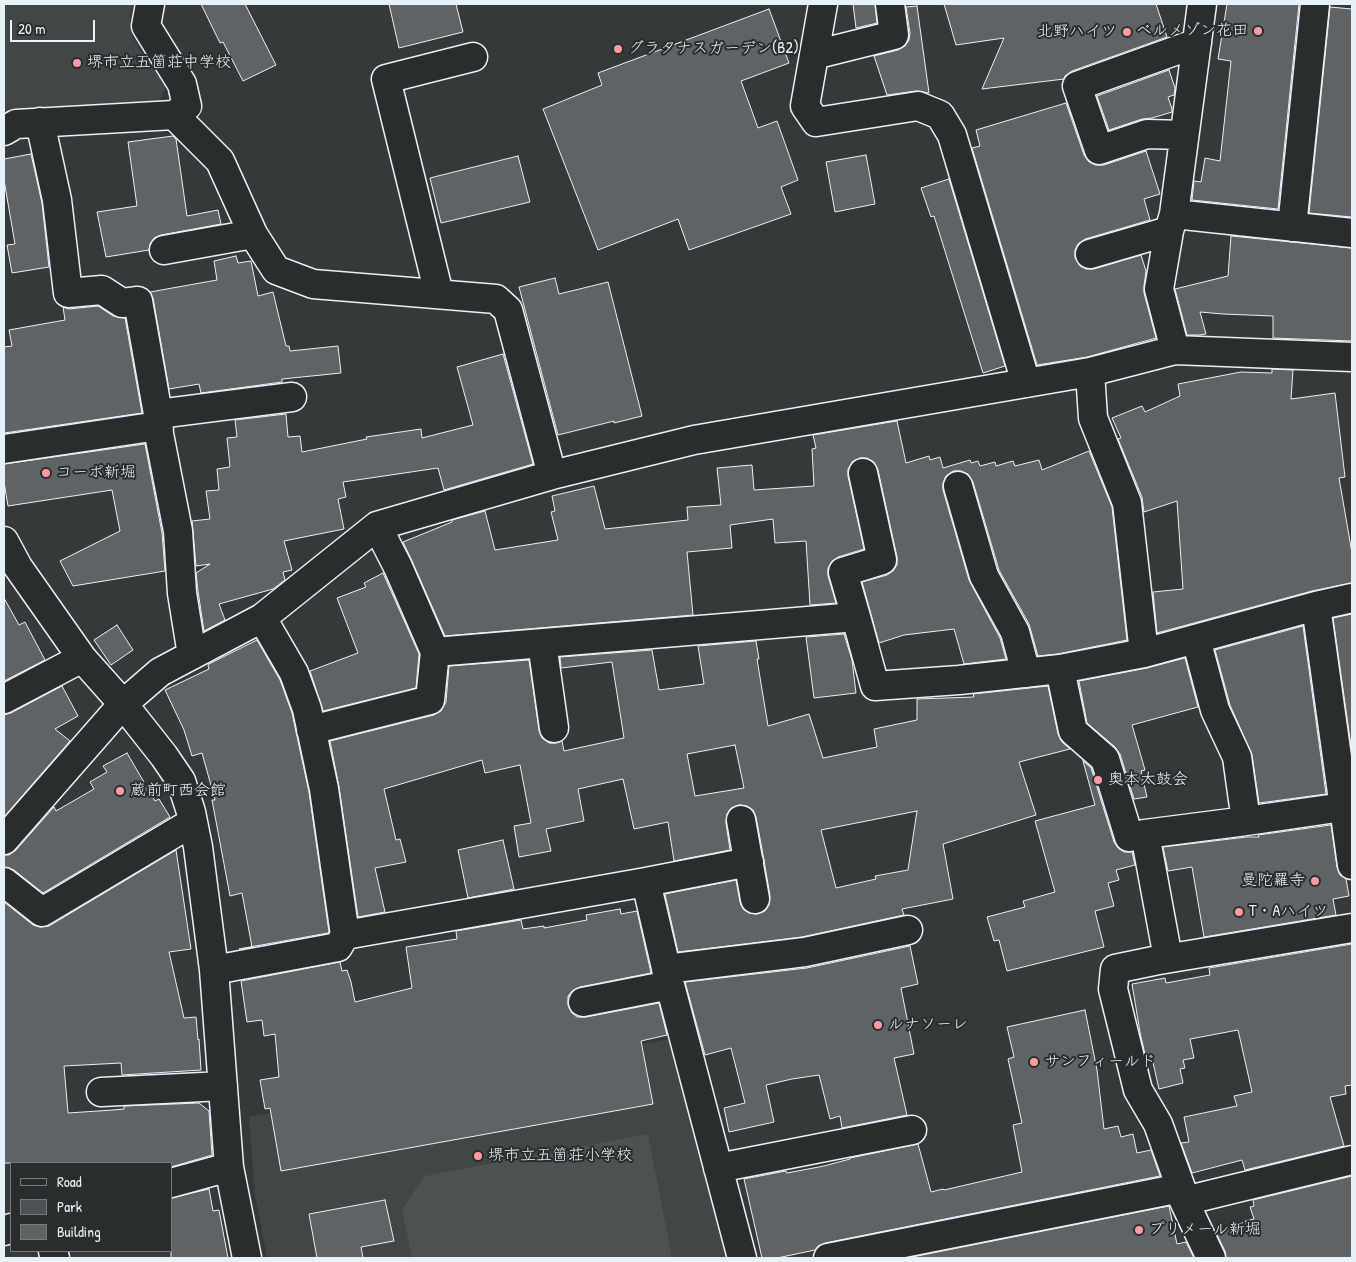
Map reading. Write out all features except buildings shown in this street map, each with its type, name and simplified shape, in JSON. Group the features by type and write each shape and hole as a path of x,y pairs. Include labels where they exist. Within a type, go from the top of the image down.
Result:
{"street":[{"path":"4,131 16,124 174,115 187,106 182,84 146,26 150,4"},
{"path":"823,4 806,106 816,122 918,106 940,115 952,135 1026,383"},
{"path":"814,55 894,35 890,4"},
{"path":"1175,350 1159,289 1171,223 1202,4"},
{"path":"1292,227 1315,4"},
{"path":"1184,135 1147,134 1099,150 1077,86 1197,43"},
{"path":"439,294 386,79 473,57"},
{"path":"174,115 220,162 253,234 276,270 313,284 496,299 508,310 552,475"},
{"path":"40,122 57,200 68,293 102,290 122,303 138,301 158,420 158,434 178,530 182,593 192,655"},
{"path":"1090,254 1171,223 1292,227 1352,233"},
{"path":"164,250 253,234"},
{"path":"4,840 123,704 160,672 262,618 377,526 552,475 694,440 1090,372 1175,350 1352,357"},
{"path":"1090,372 1093,418 1127,503 1144,652"},
{"path":"4,448 292,397"},
{"path":"863,473 882,560 843,572 875,686 959,680 1060,669 1144,652 1352,598"},
{"path":"958,486 984,576 1015,632 1026,673"},
{"path":"311,730 430,700 435,652 398,567 377,526"},
{"path":"4,541 18,567 82,658 123,704 164,756 180,780 191,812 198,847 214,970 229,1167 247,1258"},
{"path":"1316,606 1343,807 1351,848"},
{"path":"435,652 856,617"},
{"path":"214,970 338,947 345,935 324,789 307,709 294,673 262,618"},
{"path":"1196,639 1215,710 1238,756 1246,821"},
{"path":"542,643 554,728"},
{"path":"4,699 82,658"},
{"path":"1060,669 1073,732 1105,759 1129,836 1343,807"},
{"path":"742,820 755,898"},
{"path":"4,882 42,912 193,822"},
{"path":"1145,834 1168,958 1115,969 1113,989 1138,1090 1158,1124 1182,1195 1211,1258"},
{"path":"345,935 748,862"},
{"path":"646,882 668,977 742,1258"},
{"path":"1159,960 1352,928"},
{"path":"583,1002 668,977 805,952 908,930"},
{"path":"101,1092 223,1086"},
{"path":"718,1168 912,1130"},
{"path":"828,1258 1182,1195 1352,1160"},
{"path":"172,1183 229,1167"}],"shaded area":[{"name":"堺市立五箇荘中学校","path":"4,4 133,4 130,13 131,34 142,54 161,71 167,83 157,107 7,112 4,115"},
{"name":"堺市立五箇荘小学校","path":"674,1038 729,1258 267,1258 255,1195 249,1117"}],"green space":[{"path":"648,1134 672,1258 412,1258 402,1209 425,1176"}],"place":[{"name":"ベルメゾン花田","path":"1258,31"},
{"name":"北野ハイツ","path":"1127,32"},
{"name":"グラタナスガーデン(B2)","path":"618,49"},
{"name":"堺市立五箇荘中学校","path":"77,63"},
{"name":"コーポ新堀","path":"46,473"},
{"name":"奥本太鼓会","path":"1098,780"},
{"name":"蔵前町西会館","path":"120,791"},
{"name":"曼陀羅寺","path":"1315,881"},
{"name":"T・Aハイツ","path":"1239,912"},
{"name":"ルナソーレ","path":"878,1025"},
{"name":"サンフィールド","path":"1034,1062"},
{"name":"堺市立五箇荘小学校","path":"478,1156"},
{"name":"プリメール新堀","path":"1139,1230"}]}
